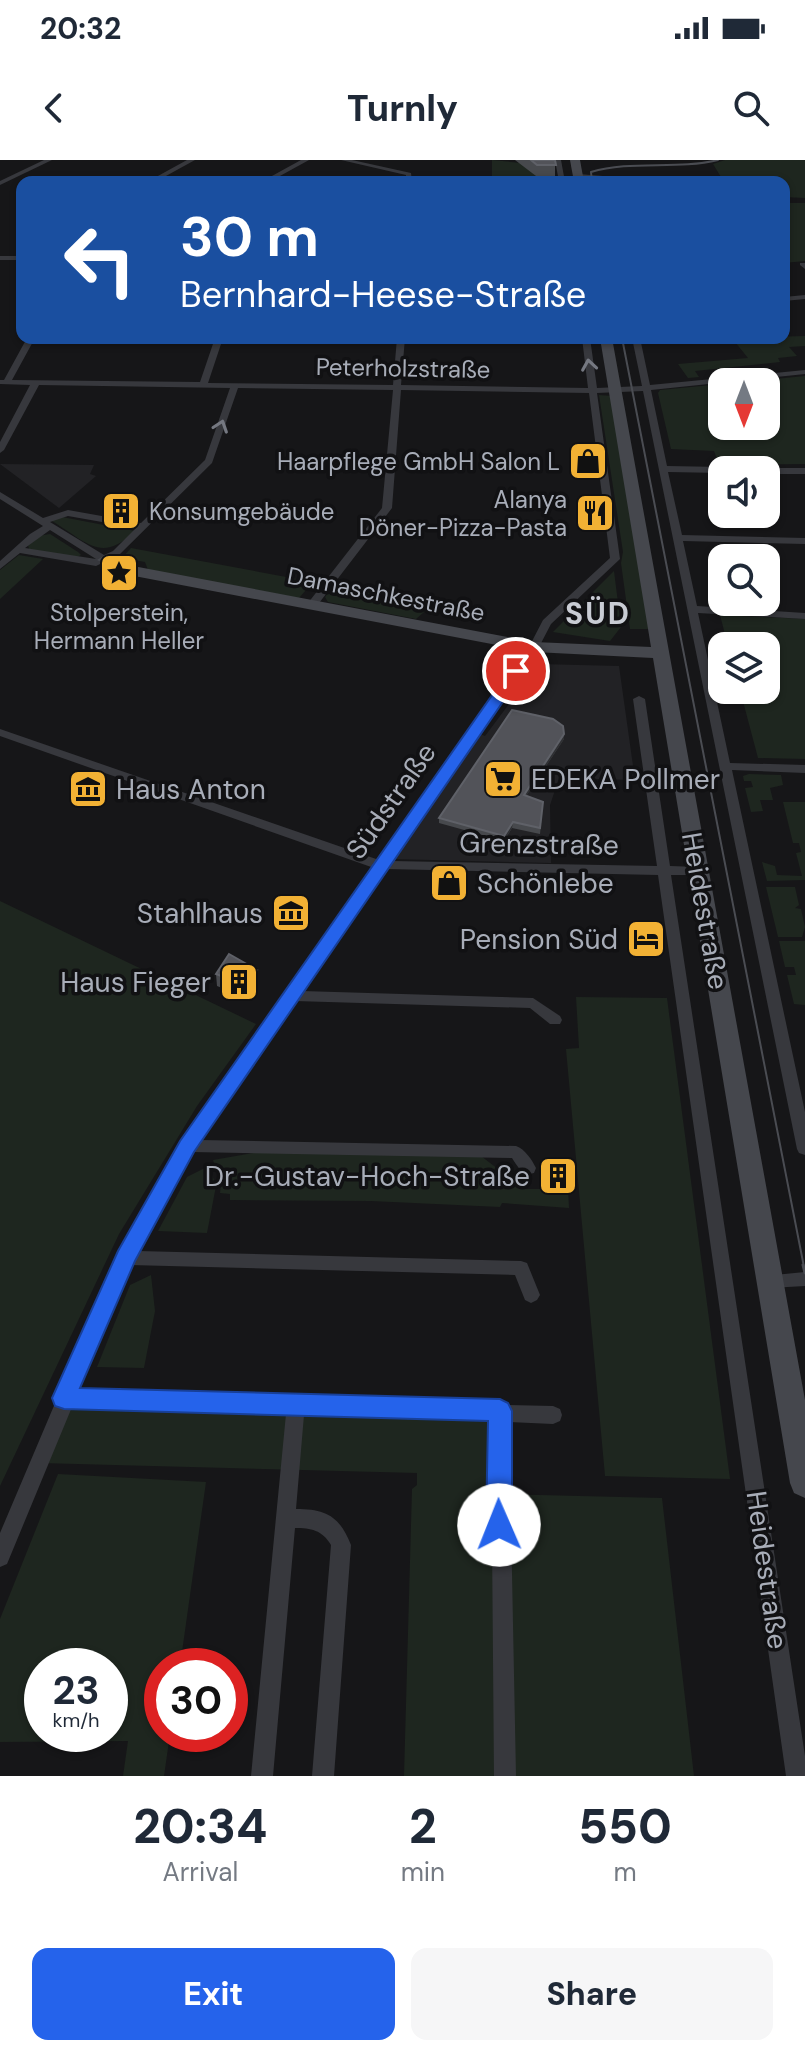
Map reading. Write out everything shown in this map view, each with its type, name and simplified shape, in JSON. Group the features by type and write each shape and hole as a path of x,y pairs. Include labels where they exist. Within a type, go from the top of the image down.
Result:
{"street":[{"path":"0,183 49,160"},
{"path":"161,176 192,160"},
{"path":"275,176 306,160"},
{"path":"344,160 409,176"},
{"path":"3,382 27,344"},
{"path":"203,385 217,344"},
{"path":"312,605 387,508 401,344"},
{"path":"587,344 593,391"},
{"name":"Heidestraße","path":"607,344 805,1483"},
{"name":"Heidestraße","path":"637,344 805,1149"},
{"name":"Peterholzstraße","path":"3,382 615,391 805,372"},
{"path":"0,450 36,382"},
{"path":"105,560 209,461 235,386"},
{"name":"Südstraße","path":"0,1557 125,1258 187,1146 379,865 534,647 547,622 611,563 616,550 593,391"},
{"path":"665,469 708,470"},
{"path":"780,471 805,471"},
{"name":"Damaschkestraße","path":"0,495 105,560 129,570 534,647 661,653"},
{"path":"0,566 46,524 68,513 144,526"},
{"path":"677,538 805,541"},
{"name":"Damaschkestraße","path":"17,550 81,562 105,560"},
{"path":"692,609 805,616"},
{"name":"Heidestraße","path":"639,699 797,1776"},
{"name":"Grenzstraße","path":"0,732 379,865 698,871"},
{"path":"724,766 805,769"},
{"path":"291,996 533,1003 555,1020"},
{"path":"187,1146 516,1152 528,1168"},
{"path":"125,1258 521,1268 531,1295"},
{"path":"770,1281 805,1279"},
{"path":"64,1398 553,1415"},
{"path":"262,1776 296,1405"},
{"path":"500,1411 505,1776"},
{"path":"285,1519 321,1520 337,1531 341,1545 323,1776"}],"shaded area":[{"path":"492,160 531,164 536,176 531,176 492,176"},
{"path":"725,160 805,160 805,198 790,197 790,176 720,176 713,164"},
{"path":"790,203 805,203 805,261 790,262"},
{"path":"790,336 805,336 805,346 789,347 797,356 778,358 780,362 708,368 695,371 699,377 688,378 678,364 748,358 737,344 790,344"},
{"path":"805,376 805,464 780,464 780,456 716,456 714,451 671,449 658,393 660,390 708,385 708,440 780,440 780,378"},
{"path":"599,395 612,396 649,629 630,629 621,563 623,552"},
{"path":"0,464 94,465 90,474 96,476 59,508"},
{"path":"57,516 135,531 123,541 103,548 85,542 52,521"},
{"path":"50,534 81,555 75,558 29,549 28,545 38,536"},
{"path":"131,548 313,582 299,598 148,570 145,562 122,558"},
{"path":"19,555 43,559 0,599 0,570"},
{"path":"614,571 621,627 610,641 553,632"},
{"path":"334,586 432,605 416,619 328,602 325,597"},
{"path":"720,616 805,619 805,759 758,758 744,704 780,704 780,632 724,632"},
{"path":"539,664 619,666 635,780 559,778 550,805 551,863 392,859 480,734 485,736"},
{"path":"781,775 783,785 770,788 773,800 760,800 763,811 751,812 745,788 753,787 751,781 744,781 743,776"},
{"path":"783,802 805,802 805,880 767,881 762,862 775,866 777,875 802,876 796,853 801,852 799,843 793,843"},
{"path":"766,887 795,887 799,905 795,908 801,909 805,927 802,937 778,937"},
{"path":"0,901 256,1024 197,1106 119,1234 0,1486"},
{"path":"779,941 805,941 805,1005 794,1004 787,975 796,975 794,967 785,967"},
{"path":"576,997 667,998 730,1479 605,1476 566,1049 579,1048"},
{"path":"270,1150 481,1156 524,1189 568,1189 569,1208 502,1203 500,1207 371,1201 230,1200 230,1194 220,1193 221,1184 213,1160"},
{"path":"209,1166 216,1186 207,1233 158,1231 187,1177"},
{"path":"151,1275 155,1311 144,1368 97,1367 130,1285"},
{"path":"64,1398 500,1411 499,1494 662,1498 694,1776 404,1776 412,1489 417,1485 417,1473 39,1463"},
{"path":"58,1474 206,1482 183,1648 144,1648 144,1752 167,1752 164,1776 123,1776 128,1752 128,1648 24,1648 24,1742 0,1742 0,1619"}],"building":[{"path":"531,160 555,160 556,165 537,165"},
{"name":"EDEKA Pollmer","path":"512,710 553,719 563,726 564,734 524,795 543,802 540,828 513,822 504,836 439,818"},
{"name":"Stahlhaus","path":"286,898 306,905 292,921 276,914"},
{"path":"229,954 257,970 247,986 216,974"}],"tram line":[{"path":"591,176 591,172 606,168 718,160"},
{"path":"623,344 804,1267"},
{"path":"803,1265 805,1273"}],"place":[{"name":"Haarpflege GmbH Salon L","path":"588,461"},
{"name":"Konsumgebäude","path":"121,511"},
{"name":"Alanya Döner-Pizza-Pasta","path":"595,513"},
{"name":"Stolperstein, Hermann Heller","path":"119,573"},
{"name":"EDEKA Pollmer","path":"503,779"},
{"name":"Haus Anton","path":"88,789"},
{"name":"Schönlebe","path":"449,883"},
{"name":"Stahlhaus","path":"291,913"},
{"name":"Pension Süd","path":"646,939"},
{"name":"Haus Fieger","path":"239,982"},
{"name":"Dr.-Gustav-Hoch-Straße","path":"558,1176"}],"district":[{"name":"SÜD","path":"598,613"}],"route":[{"path":"499,1525 500,1411 64,1398 125,1258 187,1146 516,671"}]}
